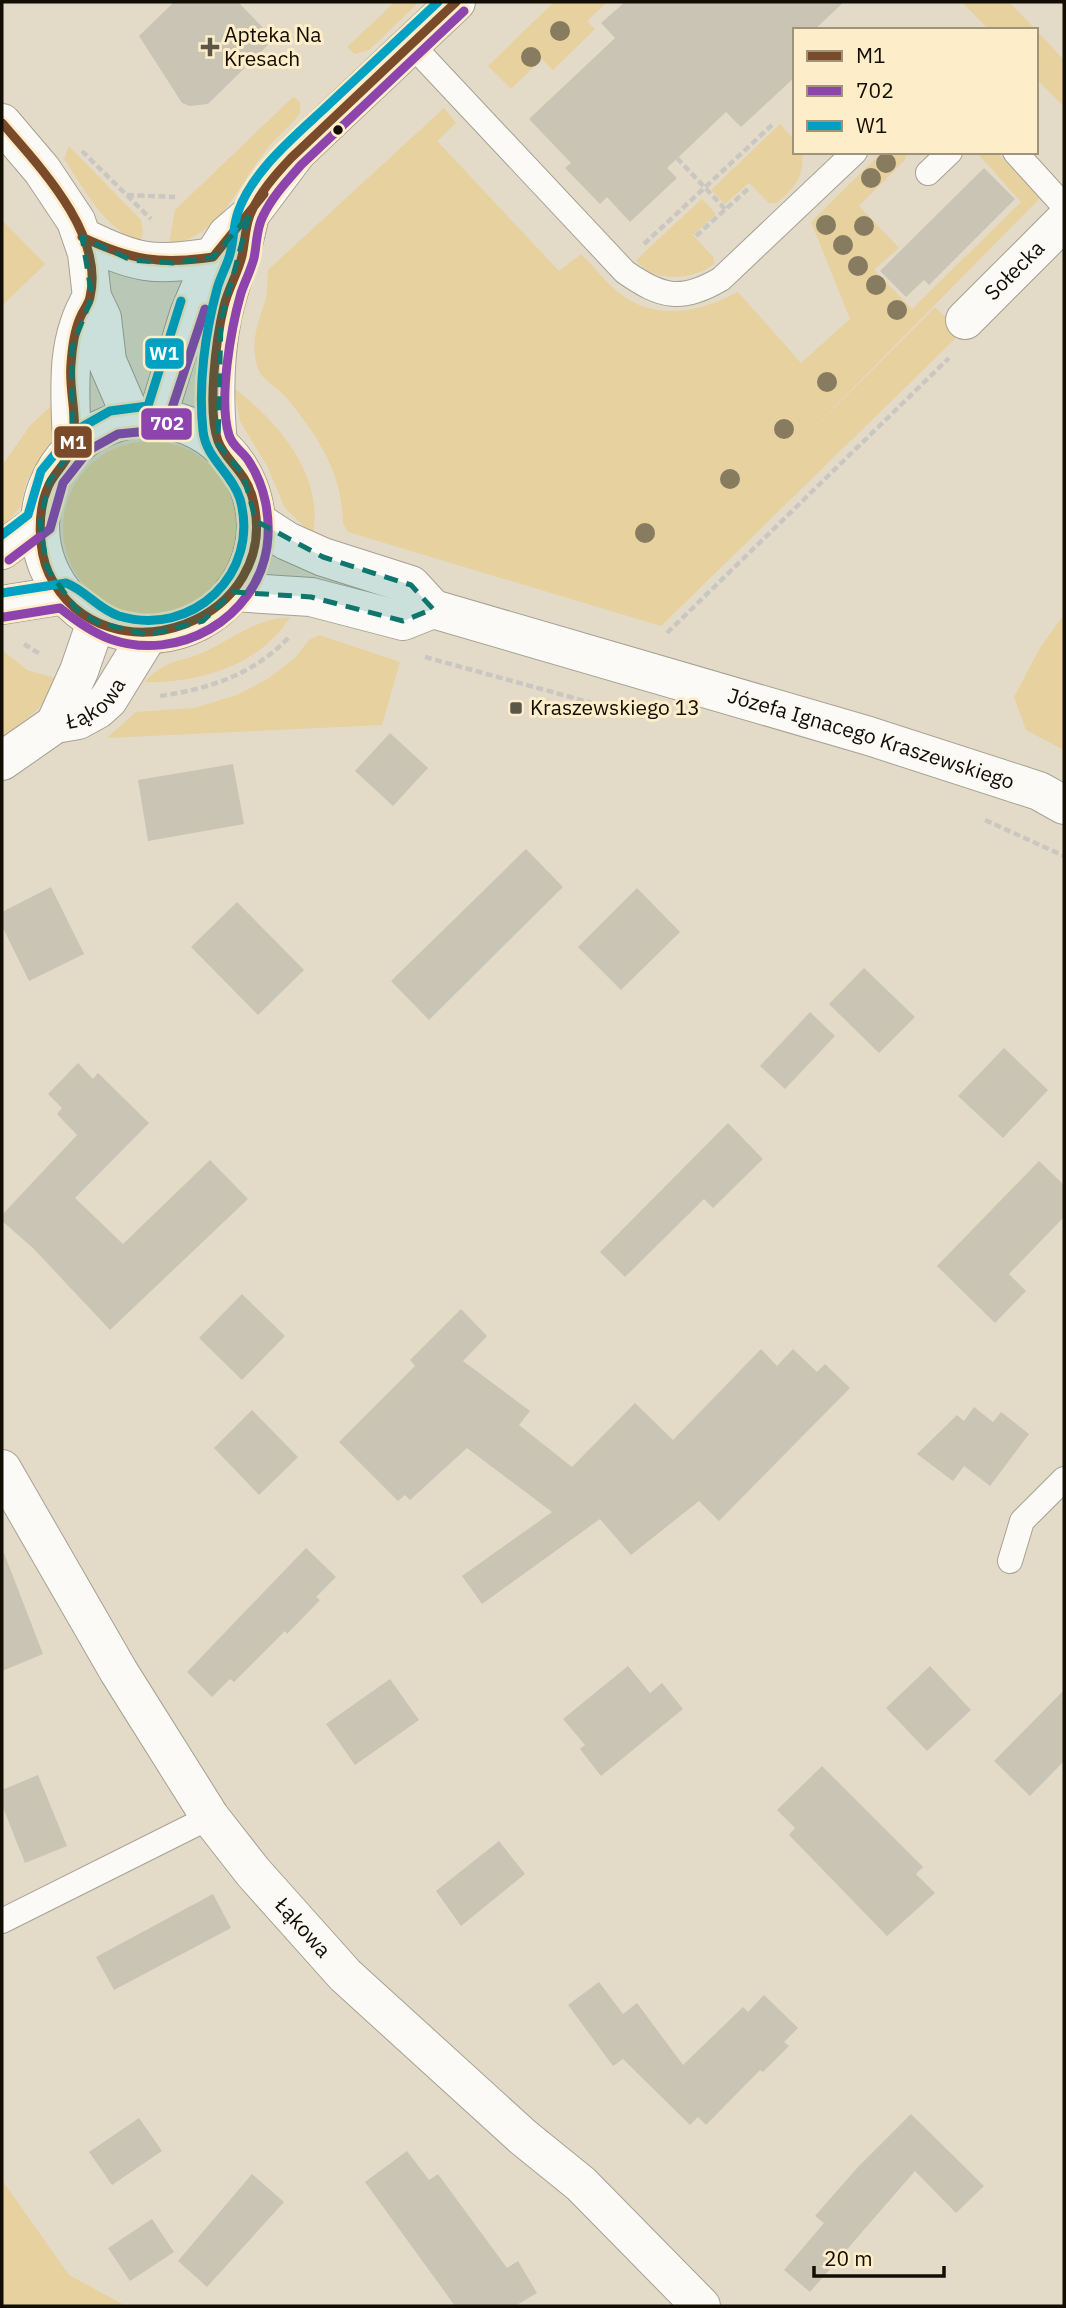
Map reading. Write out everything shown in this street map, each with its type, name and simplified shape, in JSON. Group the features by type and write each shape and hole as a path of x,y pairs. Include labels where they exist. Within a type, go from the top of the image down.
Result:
{"street":[{"path":"144,418 213,257 228,235 250,216 297,152 456,2"},
{"path":"2,123 62,196 82,237 90,270 92,297 102,318 107,361 144,418"},
{"path":"218,444 216,387 221,321 242,257 250,216"},
{"name":"Sołecka","path":"965,320 1064,221"},
{"path":"82,237 131,260 149,263 173,263 213,257"},
{"path":"72,450 72,347 79,318 92,297"},
{"path":"144,418 180,422 218,444 243,474 253,500 256,521 253,555 242,581 202,621 176,631 148,635 121,631 96,622 64,595 47,568 39,539 49,481 84,438 108,425 144,418"},
{"name":"Józefa Ignacego Kraszewskiego","path":"256,521 287,541 323,556 411,585 433,609 869,736 1039,790 1064,805"},
{"path":"2,550 40,522"},
{"path":"233,592 311,597 403,621 433,609"},
{"path":"2,605 64,595"},
{"name":"Łąkowa","path":"55,724 79,671 96,622"},
{"name":"Łąkowa","path":"2,761 55,724 86,716 108,700 148,635"},
{"name":"Łąkowa","path":"2,1469 119,1672 210,1817 253,1872 345,1975 523,2137 581,2184 701,2306"}],"lane":[{"path":"411,44 625,272 649,289 676,296 701,291 721,279 853,154"},
{"path":"928,173 948,154"},
{"path":"1017,154 1064,206"},
{"path":"1010,1561 1022,1521 1064,1479"},
{"path":"2,1921 210,1817"}],"path":[{"path":"638,250 772,125"},
{"path":"81,150 156,225"},
{"path":"677,158 725,209"},
{"path":"696,236 749,188"},
{"path":"126,195 176,197"},
{"path":"661,638 971,337 965,320"},
{"path":"419,655 655,720"},
{"path":"980,818 1064,856"}],"highlighted area":[{"path":"249,216 221,321 218,444 243,474 256,521 323,557 411,585 433,609 403,621 311,597 233,592 203,621 148,635 96,622 76,609 47,568 40,522 49,481 72,450 72,347 92,297 82,237 131,260 173,263 213,257"}],"shaded area":[{"path":"395,2 419,2 369,50 355,54 347,47"},
{"path":"554,2 607,2 587,21 595,29 553,70 542,59 511,89 488,66"},
{"path":"962,2 1009,2 1034,28 987,28"},
{"path":"1038,32 1064,60 1064,107 1038,80"},
{"path":"293,97 300,102 300,113 267,149 227,207 202,232 187,240 169,244 175,210"},
{"path":"444,108 456,123 437,141 559,271 581,254 619,293 633,302 663,311 709,305 738,292 801,363 850,319 811,222 880,154 906,154 905,160 859,206 899,248 874,270 912,309 1021,202 979,155 998,154 1041,197 780,462 935,307 962,332 661,626 348,532 343,523 338,487 326,454 284,395 262,376 258,369 255,343 266,298 268,270"},
{"path":"780,124 793,139 793,154 802,154 800,175 793,187 777,203 769,203 749,183 725,204 711,190"},
{"path":"69,146 141,220 143,232 140,243 115,227 88,196 64,159"},
{"path":"702,199 716,214 693,235 714,258 714,264 695,274 674,277 653,273 644,268 636,260"},
{"path":"2,220 45,264 2,306"},
{"path":"234,388 266,417 294,451 311,491 315,513 313,535 285,508 267,466 240,421"},
{"path":"57,400 52,442 27,480 20,507 2,528 2,466 29,427"},
{"path":"150,441 183,448 212,466 230,495 237,528 230,561 212,590 183,608 150,615 117,608 88,590 70,561 63,528 70,495 88,466 117,448"},
{"path":"290,617 262,648 226,668 185,679 144,682 168,664 206,651 246,629 278,618"},
{"path":"1062,617 1064,750 1026,730 1014,697 1040,648"},
{"path":"319,635 400,662 382,725 107,738 136,712 194,708 237,695 269,678 294,659 309,640"},
{"path":"2,650 27,670 58,679 42,705 2,737"},
{"path":"2,2180 69,2275 126,2306 2,2306"}],"building":[{"path":"174,2 238,2 274,39 208,104 190,106 182,103 139,36"},
{"path":"625,2 844,2 816,28 793,28 793,79 741,127 726,112 667,168 677,178 630,222 607,197 600,204 565,168 571,163 529,119 615,38 601,23"},
{"path":"984,168 1015,199 929,285 924,280 906,297 880,271"},
{"path":"390,733 428,768 393,806 355,771"},
{"path":"233,764 244,824 148,841 138,780"},
{"path":"526,849 563,887 429,1020 391,981"},
{"path":"51,887 84,954 29,981 2,926 2,912"},
{"path":"637,888 680,932 621,990 578,947"},
{"path":"237,902 304,970 258,1015 191,947"},
{"path":"864,968 915,1017 879,1053 829,1004"},
{"path":"810,1012 835,1036 785,1089 760,1066"},
{"path":"1004,1048 1048,1090 1003,1138 958,1096"},
{"path":"78,1063 93,1079 98,1073 149,1123 75,1198 123,1244 210,1160 248,1199 110,1330 33,1248 2,1221 2,1215 77,1135 57,1114 62,1108 48,1094"},
{"path":"728,1123 763,1159 713,1208 704,1199 625,1277 600,1252"},
{"path":"1039,1161 1064,1185 1064,1217 1009,1274 1026,1291 995,1323 937,1266"},
{"path":"242,1294 285,1336 242,1380 199,1338"},
{"path":"461,1309 487,1336 463,1361 530,1411 519,1425 572,1467 635,1403 673,1440 761,1349 777,1366 793,1349 817,1372 825,1364 850,1388 719,1521 699,1501 631,1555 600,1519 482,1604 462,1576 552,1512 467,1448 410,1500 405,1495 398,1501 339,1442 415,1366 410,1360"},
{"path":"974,1407 993,1422 1001,1412 1029,1434 990,1486 964,1466 953,1481 917,1454 957,1415 964,1421"},
{"path":"252,1410 298,1457 259,1495 214,1448"},
{"path":"306,1548 336,1577 316,1597 320,1600 287,1634 285,1631 234,1682 230,1679 212,1697 187,1672"},
{"path":"4,1553 43,1654 2,1671 2,1554"},
{"path":"628,1666 650,1693 662,1683 683,1709 601,1776 580,1749 585,1745 563,1719"},
{"path":"930,1666 971,1710 927,1751 886,1708"},
{"path":"390,1679 419,1720 355,1765 326,1724"},
{"path":"1064,1690 1064,1761 1030,1796 994,1761"},
{"path":"822,1766 923,1867 916,1874 935,1893 887,1936 789,1835 795,1828 777,1810"},
{"path":"38,1775 67,1846 25,1863 2,1805 2,1790"},
{"path":"499,1841 525,1874 461,1926 436,1891"},
{"path":"213,1894 231,1928 114,1990 96,1957"},
{"path":"599,1982 623,2014 637,2003 683,2065 743,2007 748,2012 764,1995 798,2028 784,2042 789,2046 763,2072 760,2070 706,2125 698,2117 690,2125 623,2059 613,2066 568,2005"},
{"path":"911,2114 984,2186 956,2213 915,2171 810,2292 784,2270 824,2223 815,2216 857,2168"},
{"path":"139,2118 162,2151 112,2185 89,2152"},
{"path":"407,2151 429,2180 438,2174 507,2268 518,2261 537,2293 515,2306 455,2306 365,2182"},
{"path":"252,2174 284,2202 207,2287 178,2261"},
{"path":"152,2219 174,2252 130,2281 108,2248"}],"transit line":[{"name":"W1","path":"2,593 66,583 119,616 146,620 172,618 195,608 215,594 230,575 240,552 244,526 240,499 205,441 201,396 209,323 218,285 230,254 238,212 254,182 276,155 438,2"},
{"name":"M1","path":"2,123 66,202 88,249 92,273 89,300 78,323 72,352 73,442 68,457 50,482 42,507 40,530 45,564 49,574 75,608 109,627 147,632 185,624 218,605 243,577 256,540 249,487 218,441 213,412 214,374 221,320 242,256 250,215 273,178 291,158 456,2"},
{"name":"702","path":"4,617 60,608 84,626 110,639 136,645 162,645 187,639 210,629 230,614 247,595 260,573 267,547 267,513 259,480 229,435 225,384 233,325 254,258 261,221 275,196 301,165 464,11"},
{"name":"M1","path":"82,237 116,251 146,259 213,257 264,194"},
{"name":"W1","path":"2,535 28,515 41,471 73,432 110,411 148,406 181,301"},
{"name":"702","path":"9,560 50,529 63,483 89,450 118,434 159,430 166,426 205,309"}],"place":[{"name":"Apteka Na Kresach","path":"210,47"},
{"name":"Kraszewskiego 13","path":"516,708"}]}
